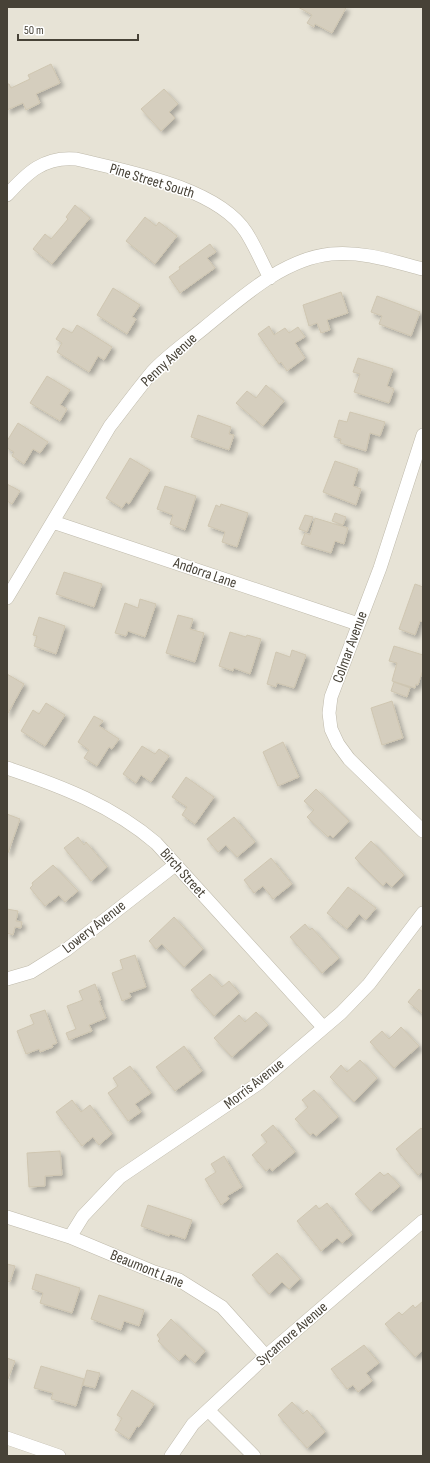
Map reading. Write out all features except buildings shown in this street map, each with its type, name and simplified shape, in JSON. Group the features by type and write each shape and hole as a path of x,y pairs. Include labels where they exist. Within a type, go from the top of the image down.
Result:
{"street":[{"name":"Pine Street South","path":"7,195 31,171 50,160 61,158 76,159 167,183 208,199 235,219 246,232 270,278"},
{"name":"Penny Avenue","path":"7,598 110,426 154,370 224,312 270,278 287,268 330,254 358,254 376,256 423,270"},
{"name":"Colmar Avenue","path":"423,435 380,568 331,697 329,713 331,729 338,744 349,759 423,831"},
{"name":"Andorra Lane","path":"53,522 358,624"},
{"name":"Birch Street","path":"7,768 54,784 119,815 136,826 156,843 323,1027"},
{"name":"Lowery Avenue","path":"7,979 31,972 66,950 175,865"},
{"name":"Morris Avenue","path":"70,1237 83,1216 120,1177 259,1083 341,1013 369,984 423,913"},
{"name":"Beaumont Lane","path":"7,1217 70,1237 154,1272 179,1280 222,1307 266,1356"},
{"name":"Sycamore Avenue","path":"171,1456 193,1424 208,1410 266,1356 423,1221"},
{"path":"208,1410 254,1456"},
{"path":"7,1438 59,1456"}],"shaded area":[{"path":"7,7 423,7 423,1456 7,1456"}]}
